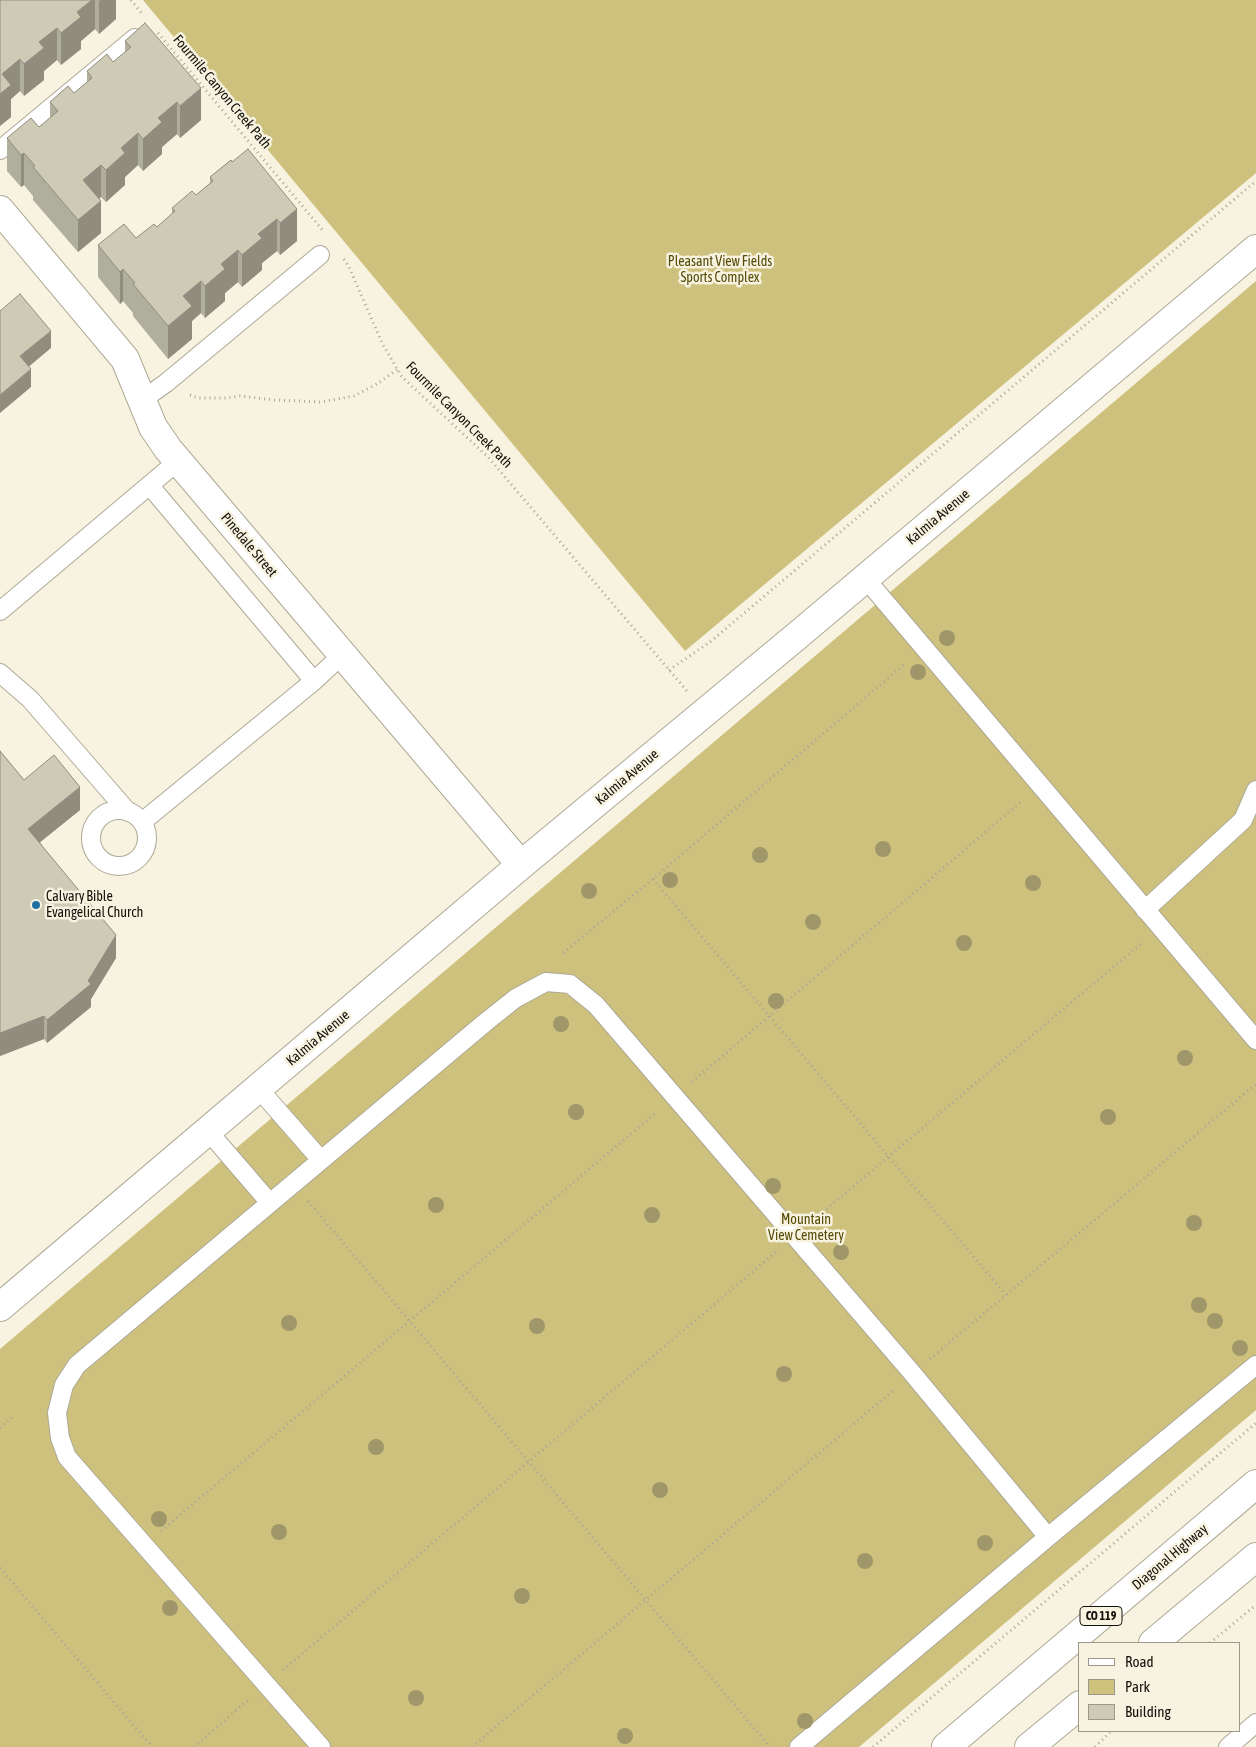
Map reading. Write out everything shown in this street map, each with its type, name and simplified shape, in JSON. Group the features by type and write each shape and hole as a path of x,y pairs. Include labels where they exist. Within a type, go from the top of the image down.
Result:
{"main road":[{"name":"Pinedale Street","path":"0,210 125,359 153,427 178,461 522,865"},
{"name":"Kalmia Avenue","path":"0,1307 522,865 1256,249"},
{"name":"Diagonal Highway","path":"946,1747 1256,1484"},
{"path":"1154,1642 1256,1557"},
{"path":"1029,1747 1078,1706"}],"lane":[{"path":"0,150 135,38"},
{"path":"142,400 166,383 320,255"},
{"path":"0,611 178,461"},
{"path":"150,486 314,681"},
{"path":"865,578 923,649 1256,1040"},
{"path":"0,673 30,699 135,817 314,681 342,655"},
{"path":"1145,910 1243,820 1256,790"},
{"path":"321,1747 66,1456 60,1438 58,1413 64,1385 78,1365 487,1021 516,998 546,982 570,984 596,1005 913,1374 1048,1537"},
{"path":"258,1088 322,1160"},
{"path":"208,1131 270,1204"},
{"path":"799,1747 1256,1365"},
{"path":"1228,1747 1256,1723"}],"path":[{"path":"131,0 149,22"},
{"name":"Fourmile Canyon Creek Path","path":"156,30 330,238"},
{"path":"669,670 710,642 1256,181"},
{"name":"Fourmile Canyon Creek Path","path":"339,253 349,267 383,345 402,377 488,456 704,712"},
{"path":"166,383 179,391 198,398 240,396 321,402 354,396 398,369"},
{"path":"563,953 653,879 923,649"},
{"path":"144,1545 770,1017 1040,786"},
{"path":"653,879 1006,1295"},
{"path":"194,1747 528,1461 1160,928"},
{"path":"472,1747 1256,1084"},
{"path":"293,1184 770,1747"},
{"path":"0,1428 15,1415"},
{"path":"873,1747 1256,1423"},
{"path":"0,1568 152,1747"},
{"path":"1211,1642 1256,1605"},
{"path":"1095,1747 1111,1732"}],"green space":[{"name":"Pleasant View Fields Sports Complex","path":"143,0 1256,0 1256,173 685,651"},
{"name":"Mountain View Cemetery","path":"1256,281 1256,1410 859,1747 0,1747 0,1349"}],"building":[{"path":"0,0 92,0 77,12 81,17 61,33 57,28 39,42 44,48 24,64 20,59 2,74 11,85 0,94"},
{"path":"145,23 201,88 180,106 177,102 158,118 162,122 143,139 138,133 121,148 125,153 106,170 101,165 83,180 101,201 78,220 33,167 35,166 24,153 21,155 7,138 31,118 39,127 58,111 50,102 68,86 74,93 92,78 87,71 107,54 113,62 131,47 125,41"},
{"path":"248,149 297,209 280,223 277,219 258,234 262,238 242,255 238,250 221,264 225,269 205,286 201,281 183,296 192,306 168,326 123,269 120,272 98,245 124,224 136,238 154,224 157,227 175,211 172,208 192,191 196,195 213,181 210,177"},
{"path":"20,294 51,331 20,356 31,369 0,395 0,311"},
{"name":"Calvary Bible Evangelical Church","path":"0,751 24,780 54,755 80,787 28,829 116,935 88,981 91,984 47,1020 44,1016 0,1033"}],"place":[{"name":"Calvary Bible Evangelical Church","path":"36,905"}]}
